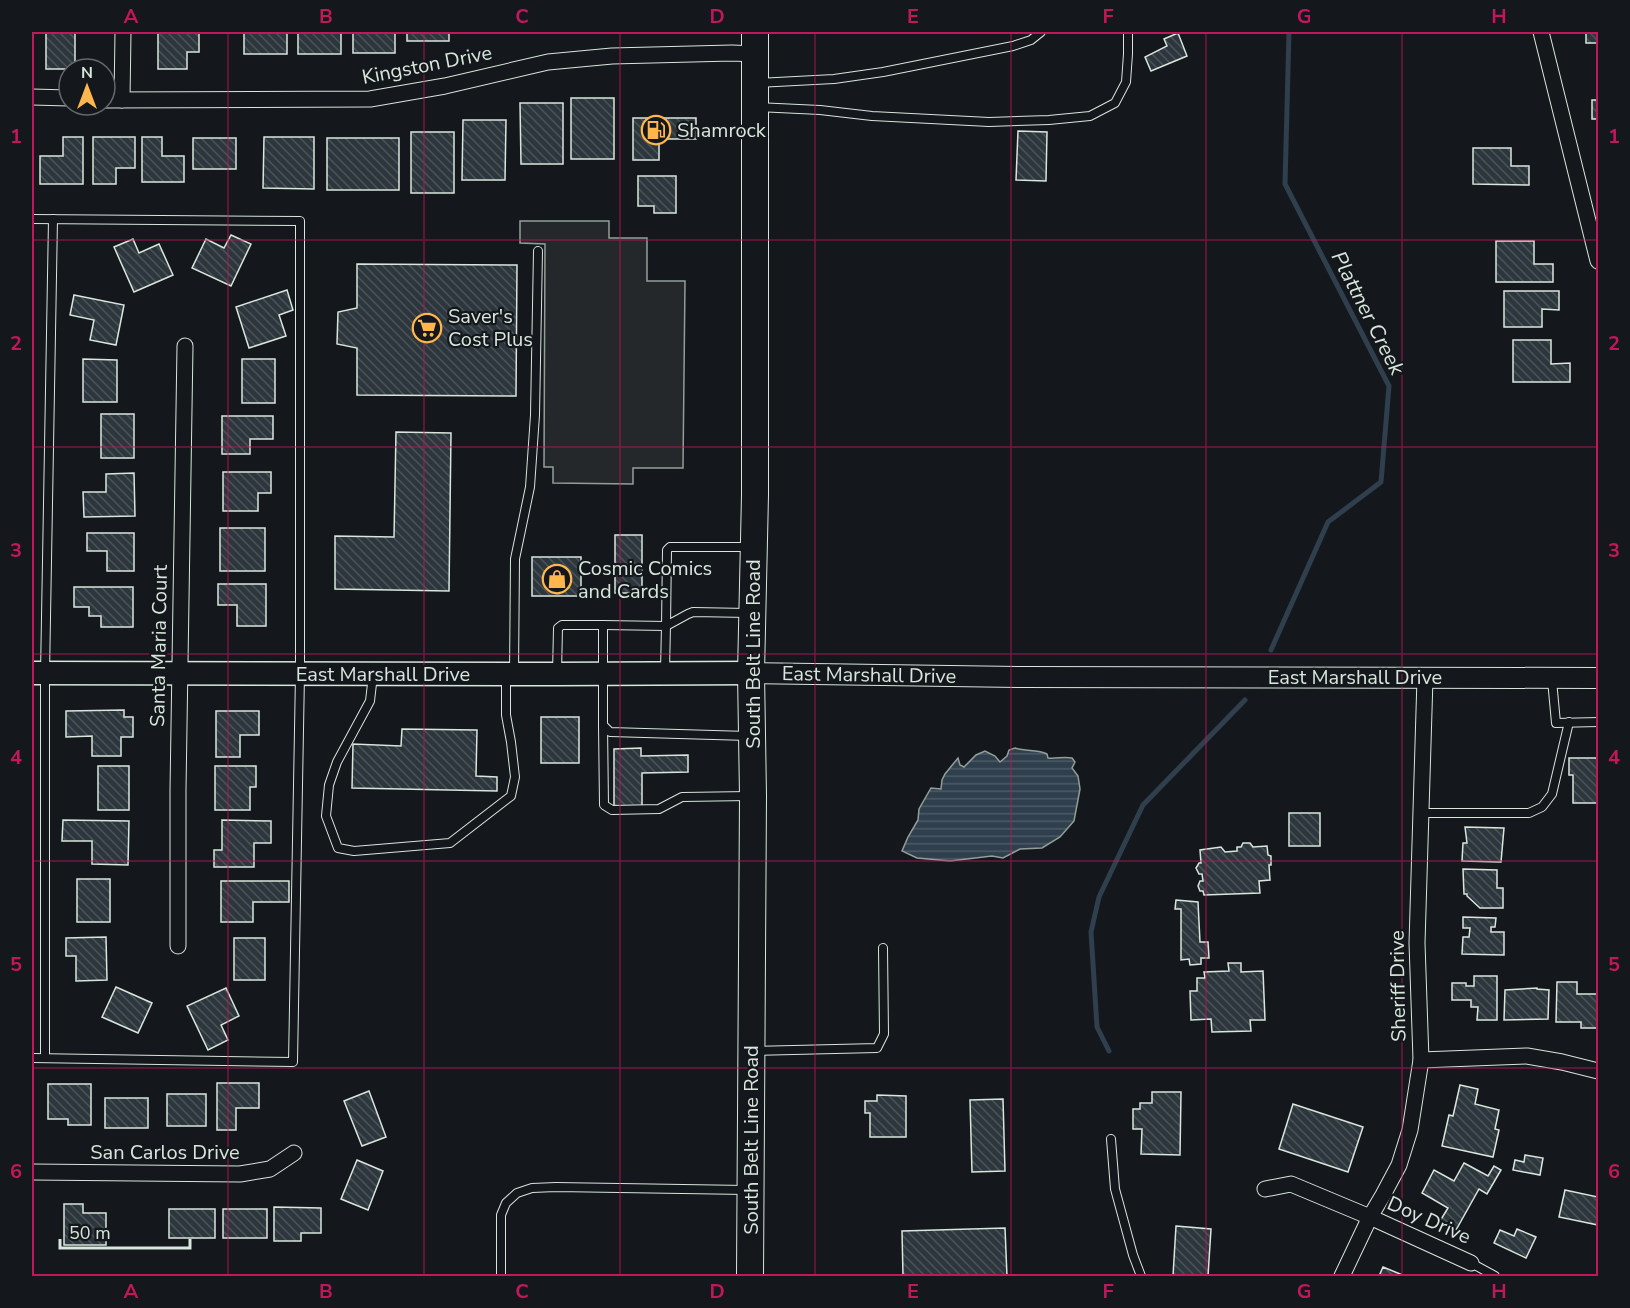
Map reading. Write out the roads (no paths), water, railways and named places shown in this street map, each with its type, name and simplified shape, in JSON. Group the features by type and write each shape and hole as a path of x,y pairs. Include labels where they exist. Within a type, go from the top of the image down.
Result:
{"main road":[{"name":"South Belt Line Road","path":"750,1276 755,43"},
{"name":"East Marshall Drive","path":"38,674 751,673"}],"street":[{"path":"122,100 123,32"},
{"path":"1541,32 1599,261"},
{"name":"Kingston Drive","path":"117,100 370,99 445,86 548,62 612,56 732,53 755,43"},
{"path":"32,97 57,98"},
{"name":"Santa Maria Court","path":"178,946 179,675 185,346"},
{"name":"East Marshall Drive","path":"751,673 1021,677 1599,678"},
{"name":"Sheriff Drive","path":"1342,1276 1370,1217 1399,1165 1410,1130 1421,1060 1417,944 1425,678"},
{"path":"1421,1060 1527,1056 1599,1071"},
{"name":"San Carlos Drive","path":"32,1172 240,1174 270,1169 294,1153"},
{"name":"Doy Drive","path":"1265,1189 1291,1184 1472,1263"}],"lane":[{"path":"755,95 1013,46 1031,40 1041,32"},
{"path":"755,95 820,110 872,116 989,122 1090,116 1115,103 1126,82 1128,32"},
{"path":"32,219 300,221 300,674 293,1062 32,1058"},
{"path":"45,1058 38,674 53,219"},
{"path":"373,674 370,701 337,762 329,785 326,816 338,848 354,851 450,843 511,796 515,777 506,715 510,674 514,559 530,487 535,415 538,251"},
{"path":"665,674 667,550 670,548 754,547"},
{"path":"557,674 558,628 562,625 666,626 693,612 752,613"},
{"path":"603,626 604,805 612,810 659,809 682,797 753,796"},
{"path":"1552,678 1556,723 1599,722"},
{"path":"1421,813 1529,813 1542,807 1552,795 1569,722"},
{"path":"603,725 610,732 752,736"},
{"path":"751,1051 877,1048 884,1034 883,948"},
{"path":"1111,1139 1115,1189 1141,1276"},
{"path":"501,1276 501,1215 506,1203 517,1193 532,1188 556,1187 751,1190"},
{"path":"1472,1263 1495,1276"}],"water":[{"path":"1015,748 1043,752 1048,758 1072,758 1075,762 1072,768 1078,776 1080,789 1074,821 1060,837 1042,848 1020,849 1003,858 992,856 950,861 917,858 902,851 918,820 919,809 931,788 941,789 945,774 958,758 960,765 964,767 976,755 985,751 995,756 1000,762 1007,756 1009,750"}],"waterway":[{"name":"Plattner Creek","path":"1271,650 1328,522 1381,482 1389,386 1285,184 1289,32"},
{"name":"Plattner Creek","path":"1109,1051 1097,1027 1091,932 1099,897 1143,805 1245,700"}],"place":[{"name":"Shamrock","path":"656,130"},
{"name":"Saver's Cost Plus","path":"427,328"},
{"name":"Cosmic Comics and Cards","path":"557,579"}]}
